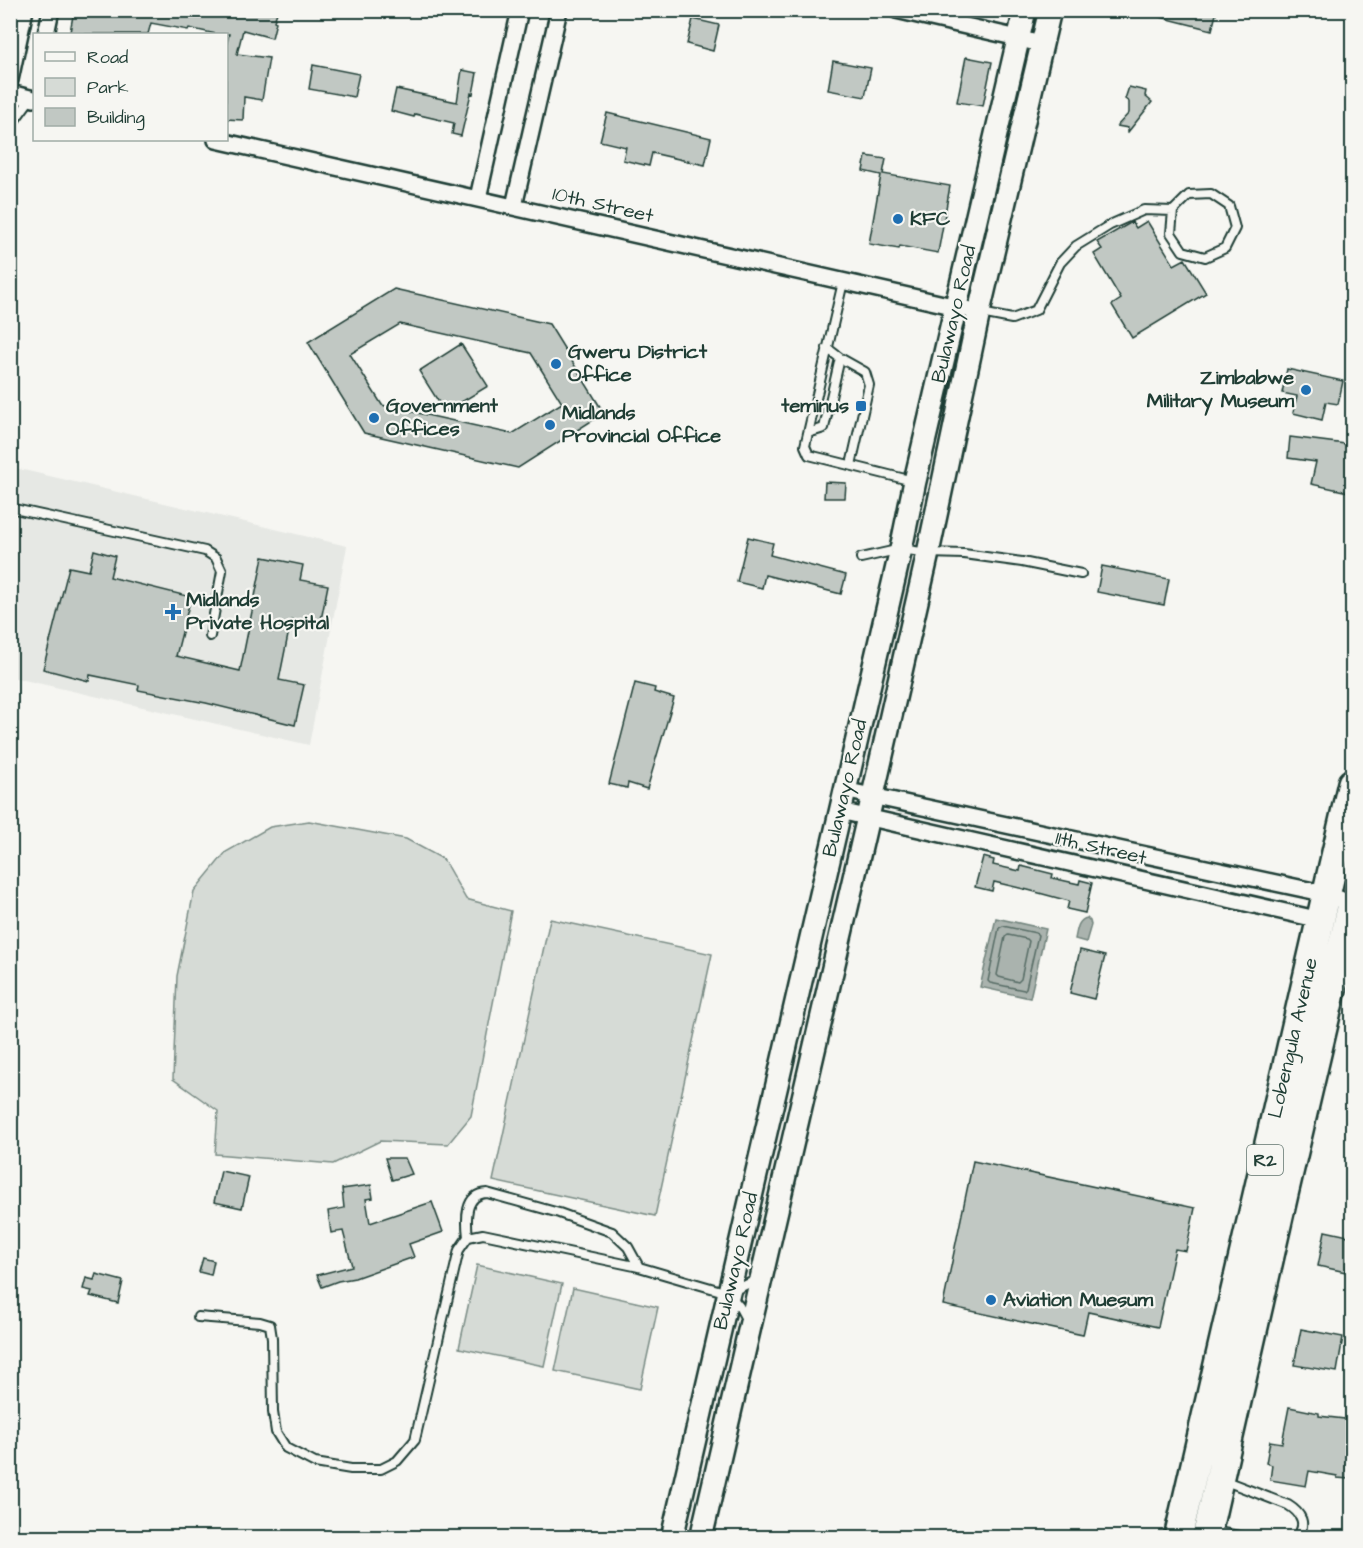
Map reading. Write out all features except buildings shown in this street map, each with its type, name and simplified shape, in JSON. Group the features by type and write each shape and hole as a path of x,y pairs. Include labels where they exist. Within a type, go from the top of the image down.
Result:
{"highway":[{"name":"Lobengula Avenue","path":"1193,1531 1324,907 1353,783"},
{"name":"Lobengula Avenue","path":"1193,1531 1219,1479 1281,1206 1352,913"}],"street":[{"path":"10,80 24,10"},
{"path":"46,33 51,10"},
{"path":"478,198 520,10"},
{"path":"514,206 559,10"},
{"path":"896,10 1043,45"},
{"name":"Bulawayo Road","path":"672,1538 1025,10"},
{"name":"Bulawayo Road","path":"701,1538 870,807 928,553 979,312 1050,10"},
{"path":"10,93 33,99"},
{"name":"10th Street","path":"221,141 979,312"},
{"name":"11th Street","path":"844,790 870,807 1352,913"},
{"name":"11th Street","path":"840,812 870,807 1352,913"}],"lane":[{"path":"11,128 33,99"},
{"path":"10,114 11,128"},
{"path":"979,312 1012,319 1036,310 1060,263 1076,246 1110,225 1144,210 1173,211 1189,195 1211,194 1229,206 1235,228 1225,248 1205,257 1194,254 1184,251 1171,233 1173,211"},
{"path":"843,282 805,446 809,455 915,481"},
{"path":"827,348 865,372 869,385 851,465"},
{"path":"808,433 824,428 840,358"},
{"path":"10,508 205,551 216,558 222,571 210,636"},
{"path":"861,558 901,549 1022,562 1081,574"},
{"path":"198,1317 260,1322 270,1325 273,1412 276,1432 286,1448 315,1463 381,1469 397,1461 415,1440 459,1250 468,1237 466,1222 469,1206 479,1193 487,1193 559,1213 612,1232 628,1247 639,1267"},
{"path":"468,1237 483,1234 639,1267 728,1293 740,1306 750,1328"},
{"path":"728,1293 762,1277"},
{"path":"1219,1479 1297,1511 1302,1518 1302,1527 1296,1538"},
{"path":"1193,1531 1250,1538"}],"shaded area":[{"name":"Midlands Private Hospital","path":"11,467 347,546 309,745 11,677"}],"green space":[{"path":"309,821 406,839 443,859 466,899 511,911 471,1116 448,1144 380,1141 333,1164 215,1154 218,1111 173,1079 177,976 194,891 226,852 270,827"},
{"path":"550,919 712,954 655,1216 493,1181"},
{"path":"477,1265 562,1284 544,1366 459,1348"},
{"path":"573,1288 658,1307 640,1389 555,1371"}],"water":[{"path":"996,918 1046,929 1030,998 980,987"},
{"path":"1087,918 1091,925 1086,942 1075,939 1079,923"}],"place":[{"name":"KFC","path":"898,219"},
{"name":"Gweru District Office","path":"556,364"},
{"name":"Zimbabwe Military Museum","path":"1306,390"},
{"name":"teminus","path":"861,406"},
{"name":"Government Offices","path":"374,418"},
{"name":"Midlands Provincial Office","path":"550,425"},
{"name":"Midlands Private Hospital","path":"173,612"},
{"name":"Aviation Muesum","path":"991,1300"}]}
